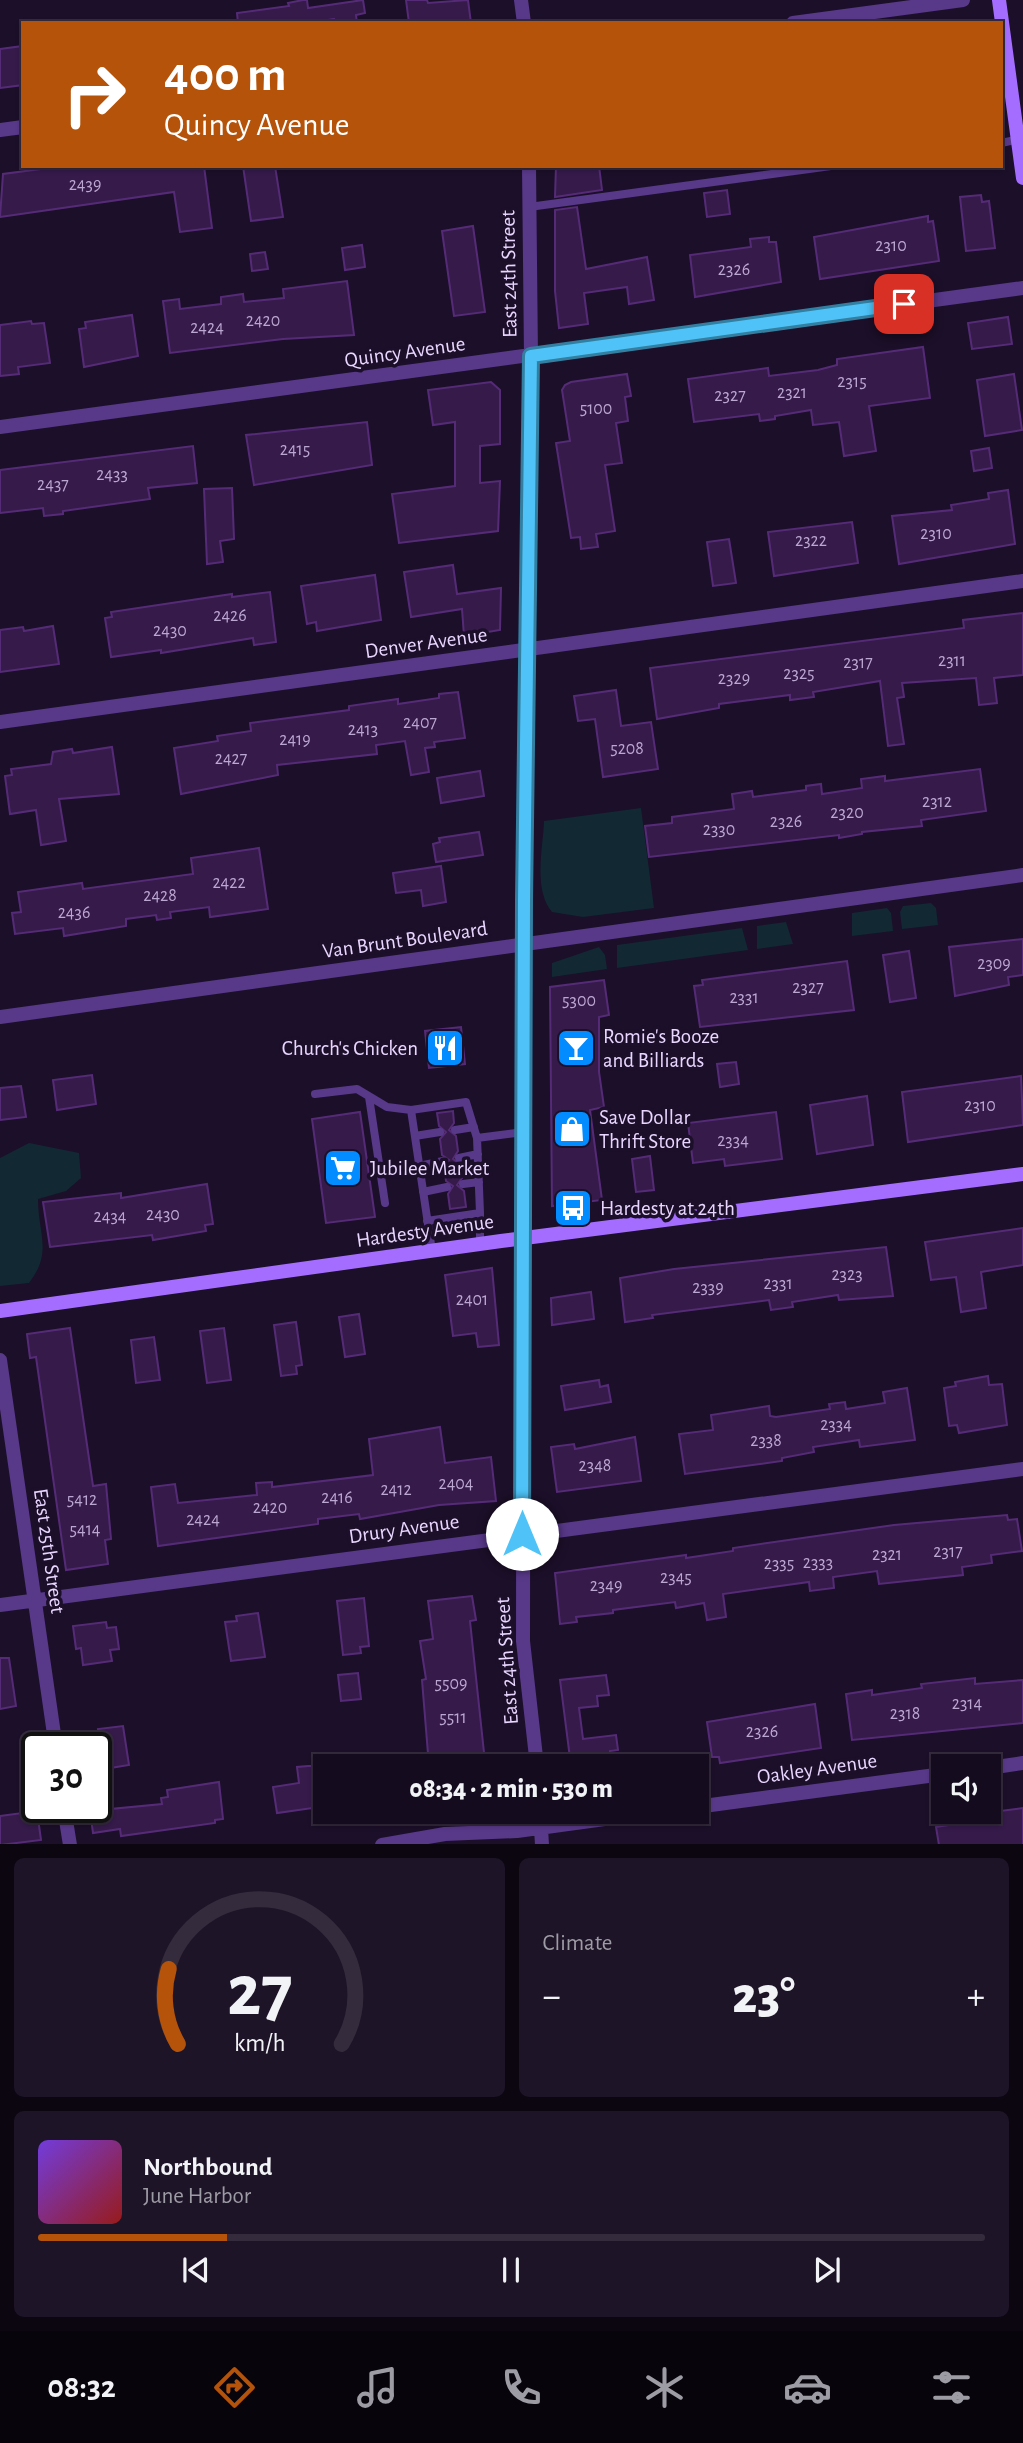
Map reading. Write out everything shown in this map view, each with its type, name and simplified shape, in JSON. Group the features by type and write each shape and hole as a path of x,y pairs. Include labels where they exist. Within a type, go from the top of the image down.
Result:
{"main road":[{"path":"999,0 1002,21"},
{"path":"1003,26 1020,139 1023,178"},
{"name":"Hardesty Avenue","path":"0,1311 480,1244 1023,1174"}],"street":[{"path":"521,0 524,21"},
{"path":"808,21 963,0"},
{"path":"0,130 21,127"},
{"name":"East 24th Street","path":"529,168 531,356 524,945 522,1534 523,1641 536,1754"},
{"name":"Quincy Avenue","path":"0,427 1023,288"},
{"name":"Denver Avenue","path":"0,722 1023,581"},
{"name":"Van Brunt Boulevard","path":"0,1017 1023,875"},
{"name":"East 25th Street","path":"0,1360 54,1732"},
{"name":"Drury Avenue","path":"0,1605 1023,1469"},
{"path":"1001,1766 1023,1763"},
{"name":"Oakley Avenue","path":"709,1805 931,1776"},
{"path":"66,1823 70,1844"},
{"path":"540,1824 542,1844"},
{"path":"382,1844 445,1834 569,1824"}],"lane":[{"path":"529,207 816,168"},
{"path":"315,1094 357,1089 387,1107 411,1110 466,1102 477,1138 480,1244"},
{"path":"369,1097 385,1203"},
{"path":"411,1110 432,1251"},
{"path":"455,1130 474,1127"},
{"path":"415,1136 440,1132"},
{"path":"477,1138 524,1132"},
{"path":"459,1158 478,1154"},
{"path":"419,1166 443,1161"},
{"path":"463,1184 479,1182"},
{"path":"423,1192 447,1187"},
{"path":"428,1221 480,1213"}],"shaded area":[{"path":"641,808 654,908 583,917 552,912 546,903 541,880 544,821"},
{"path":"931,903 936,908 938,925 902,929 900,912 903,906"},
{"path":"887,908 891,913 893,931 852,936 852,913"},
{"path":"786,922 793,944 757,949 757,926"},
{"path":"742,928 748,950 617,968 617,945"},
{"path":"599,947 605,955 607,969 552,977 552,963"},
{"path":"29,1143 79,1153 81,1178 66,1191 38,1199 43,1242 41,1262 29,1283 0,1286 0,1158"}],"building":[{"path":"307,0 308,8 363,0 365,13 356,15 357,21 238,21 237,13 289,6 288,3"},
{"path":"406,0 427,0 428,3 468,0 471,21 409,21"},
{"path":"21,46 21,85 0,88 0,49"},
{"path":"49,168 204,168 212,228 180,232 174,192 0,217 3,174"},
{"path":"243,168 275,168 283,217 251,221"},
{"path":"556,168 599,168 602,190 555,197"},
{"path":"727,190 730,214 707,217 704,193"},
{"path":"981,195 982,202 989,201 995,248 966,251 960,197"},
{"path":"577,207 586,269 647,257 654,300 629,304 627,287 584,293 588,324 559,328 555,291 555,210"},
{"path":"928,216 928,222 933,221 939,261 820,279 814,237"},
{"path":"473,226 485,312 454,316 442,231"},
{"path":"769,237 769,242 776,242 781,282 695,297 690,255 751,247 750,239"},
{"path":"362,245 365,267 345,270 342,248"},
{"path":"265,252 268,269 252,271 250,254"},
{"path":"347,281 354,335 283,339 170,353 163,301 179,299 180,309 221,304 221,297 243,294 244,302 284,298 283,289"},
{"path":"132,315 138,356 84,367 79,329 86,328 85,322"},
{"path":"1008,317 1012,344 972,349 968,323"},
{"path":"31,321 32,324 44,323 50,363 18,367 19,374 0,376 0,325"},
{"path":"923,347 930,398 869,406 876,451 844,456 839,422 813,425 811,410 760,421 759,414 694,422 688,379 768,368 769,376 818,370 837,365 837,359"},
{"path":"627,374 631,396 625,397 628,421 616,423 622,463 605,465 615,531 596,534 598,547 581,549 580,537 571,538 556,443 570,441 562,390 571,382"},
{"path":"1014,374 1022,430 985,436 977,380"},
{"path":"491,382 500,390 500,444 480,446 480,483 500,481 498,531 399,543 392,494 455,486 455,422 433,425 428,390"},
{"path":"367,422 372,465 254,485 246,435"},
{"path":"193,446 197,483 148,488 150,499 63,511 63,514 44,516 43,508 0,513 0,470"},
{"path":"989,448 992,468 974,471 971,451"},
{"path":"232,488 234,539 220,541 223,562 207,564 204,489"},
{"path":"1008,490 1015,544 899,564 892,516 952,510 951,505 989,499 988,493"},
{"path":"852,522 858,563 774,576 768,532"},
{"path":"729,539 736,583 713,586 707,542"},
{"path":"453,565 457,594 501,588 500,630 464,636 462,609 411,617 404,572"},
{"path":"375,575 381,620 317,631 316,622 307,624 301,586"},
{"path":"270,592 276,642 254,645 253,638 161,653 161,650 111,657 105,618 112,617 111,612 232,594 232,597"},
{"path":"1023,613 1023,675 994,678 997,703 979,705 976,678 902,683 904,697 897,698 904,744 888,746 880,681 813,692 814,697 790,700 790,695 719,704 719,708 657,719 650,668 964,628 963,620"},
{"path":"53,626 59,664 0,672 0,630 23,627 24,631"},
{"path":"616,690 621,726 651,722 658,769 603,777 595,719 578,721 574,696"},
{"path":"458,692 465,738 434,742 435,747 425,748 429,772 411,775 405,741 376,745 377,754 277,765 278,775 181,794 174,748 218,741 217,736 251,731 250,723 349,710 349,706 398,699 398,704 439,698 439,694"},
{"path":"112,747 119,794 59,799 66,841 41,845 36,810 10,814 5,776 12,775 11,769 51,764 53,752 72,749 73,753"},
{"path":"980,769 986,811 921,820 922,826 862,832 839,838 839,835 649,857 645,826 672,823 672,817 734,809 732,794 752,791 753,797 806,790 806,786 821,784 822,794 862,788 861,779 885,776 885,781"},
{"path":"480,771 484,796 441,803 437,778"},
{"path":"479,832 483,855 436,862 433,844 440,842 439,838"},
{"path":"259,848 268,909 210,917 209,907 170,912 171,918 157,920 156,915 126,919 126,926 64,936 63,928 15,934 12,913 21,912 18,892 82,883 83,889 193,874 191,858"},
{"path":"441,866 446,902 423,906 421,890 396,893 393,873"},
{"path":"1023,939 1023,975 1008,977 1009,985 955,996 949,947"},
{"path":"909,951 916,998 890,1002 883,955"},
{"path":"847,961 854,1010 700,1027 694,986 703,985 702,980"},
{"path":"604,980 609,1015 599,1017 599,1072 604,1107 590,1110 602,1200 552,1206 550,987"},
{"name":"Church's Chicken","path":"461,1027 465,1064 429,1068 425,1031"},
{"path":"736,1062 739,1084 720,1087 717,1064"},
{"path":"92,1075 96,1104 57,1110 53,1080"},
{"path":"1021,1076 1023,1125 908,1142 902,1092"},
{"path":"21,1086 26,1117 0,1120 0,1088"},
{"path":"867,1096 873,1145 817,1154 810,1105"},
{"path":"453,1111 454,1123 449,1130 456,1136 458,1151 453,1159 460,1164 462,1178 457,1185 464,1191 466,1207 450,1209 448,1194 453,1186 446,1181 444,1167 449,1160 442,1155 440,1139 446,1132 439,1126 437,1113"},
{"name":"Jubilee Market","path":"360,1112 375,1217 326,1223 312,1119"},
{"path":"776,1112 782,1159 725,1166 724,1159 693,1163 688,1123"},
{"path":"650,1156 654,1190 636,1192 632,1159"},
{"path":"207,1184 213,1224 205,1225 206,1231 153,1240 152,1235 50,1247 43,1202 121,1193 121,1198"},
{"path":"1023,1228 1023,1265 981,1272 986,1308 961,1312 956,1277 931,1280 925,1242"},
{"path":"886,1247 893,1296 839,1300 838,1295 792,1302 793,1307 771,1310 769,1300 652,1315 653,1318 625,1322 620,1278 674,1269"},
{"path":"492,1268 499,1345 478,1347 476,1333 453,1336 445,1275"},
{"path":"591,1292 594,1319 552,1325 551,1298"},
{"path":"359,1314 365,1354 345,1357 339,1317"},
{"path":"296,1322 302,1365 296,1366 297,1374 281,1376 274,1325"},
{"path":"70,1328 93,1486 106,1484 111,1539 105,1540 108,1564 66,1570 36,1357 30,1358 27,1334"},
{"path":"224,1328 231,1380 207,1383 200,1331"},
{"path":"154,1337 160,1380 136,1383 131,1340"},
{"path":"988,1376 989,1385 1002,1384 1007,1425 959,1433 957,1425 949,1426 944,1388 956,1386 955,1382"},
{"path":"599,1380 600,1387 608,1385 611,1402 565,1410 561,1386"},
{"path":"907,1388 915,1440 860,1447 859,1440 813,1447 814,1452 782,1458 782,1461 685,1474 679,1434 713,1430 711,1415 769,1406 770,1416 776,1417 830,1409 829,1404 845,1402 846,1409 885,1403 883,1392"},
{"path":"440,1427 445,1463 491,1457 496,1501 439,1505 360,1519 359,1514 318,1519 318,1524 158,1546 151,1487 175,1484 178,1503 257,1495 256,1483 272,1482 272,1487 373,1475 369,1439"},
{"path":"635,1437 641,1481 557,1492 551,1447 574,1444 575,1449"},
{"path":"1007,1515 1008,1520 1017,1519 1022,1551 991,1555 992,1563 962,1567 963,1575 879,1584 877,1571 833,1577 834,1588 810,1591 809,1582 723,1594 726,1617 707,1620 704,1603 676,1608 675,1602 576,1617 577,1622 560,1624 555,1573 686,1555 686,1558 733,1551 733,1548 894,1525"},
{"path":"472,1596 476,1620 470,1621 484,1754 428,1754 422,1680 426,1679 420,1641 433,1639 428,1601"},
{"path":"364,1598 369,1646 360,1647 361,1653 343,1655 337,1601"},
{"path":"258,1613 265,1657 231,1661 225,1622 237,1621 236,1616"},
{"path":"106,1622 107,1628 116,1627 119,1649 110,1650 112,1661 83,1665 81,1648 76,1649 73,1626"},
{"path":"0,1658 9,1658 16,1706 0,1709"},
{"path":"358,1673 361,1699 341,1701 338,1675"},
{"path":"606,1675 609,1695 597,1696 598,1706 579,1708 583,1739 616,1735 618,1750 610,1751 610,1754 569,1754 560,1680"},
{"path":"975,1678 975,1684 1023,1680 1023,1723 852,1740 846,1694 872,1690 872,1695 922,1688 921,1684"},
{"path":"815,1704 821,1748 720,1763 719,1757 712,1757 707,1722"},
{"path":"123,1726 129,1765 112,1768 112,1732 98,1732 98,1729"},
{"path":"313,1766 313,1808 277,1813 273,1787 299,1783 297,1767"},
{"path":"219,1782 223,1819 215,1820 215,1823 121,1836 120,1829 93,1833 92,1823 112,1823 112,1809 162,1804 161,1798 168,1797 167,1790"},
{"path":"1023,1808 1023,1844 939,1844 936,1827 1001,1824 1001,1811"},
{"path":"21,1813 21,1823 39,1823 41,1840 0,1844 0,1816"}],"place":[{"name":"Church's Chicken","path":"445,1048"},
{"name":"Romie's Booze and Billiards","path":"576,1048"},
{"name":"Save Dollar Thrift Store","path":"572,1129"},
{"name":"Jubilee Market","path":"343,1168"},
{"name":"Hardesty at 24th","path":"573,1208"}],"route":[{"path":"522,1534 524,900 531,356 904,304"}]}
